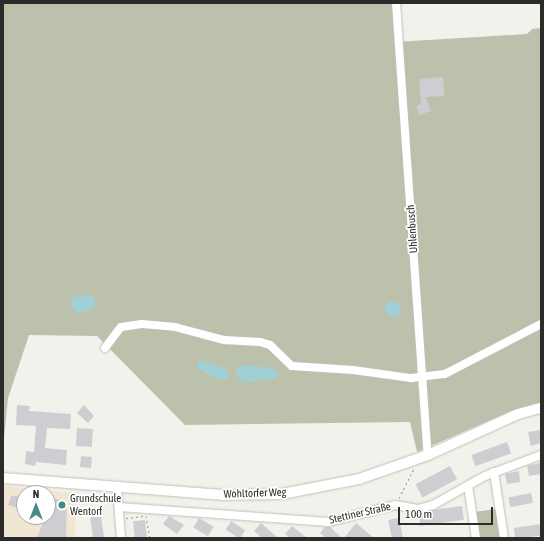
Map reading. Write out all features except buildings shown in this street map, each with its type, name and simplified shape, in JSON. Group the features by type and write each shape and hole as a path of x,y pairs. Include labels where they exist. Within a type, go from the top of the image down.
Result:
{"main road":[{"name":"Wohltorfer Weg","path":"3,478 222,495 282,494 359,479 428,455 518,414 541,408"}],"street":[{"name":"Uhlenbusch","path":"396,3 428,455"},
{"path":"105,348 120,327 142,324 181,328 224,340 260,342 270,345 292,366 422,378 445,374 541,324"},
{"name":"Stettiner Straße","path":"119,507 328,522 394,505 418,509 433,505 494,472 541,455"},
{"path":"494,472 504,538"},
{"path":"468,486 476,538"},
{"path":"117,488 122,538"}],"path":[{"path":"394,505 415,467"},
{"path":"120,519 147,516 150,538"}],"shaded area":[{"name":"Grundschule Wentorf","path":"3,486 16,487 16,525 56,525 56,491 76,493 75,538 3,538"}],"green space":[{"path":"3,3 392,3 395,42 527,34 532,29 541,28 541,403 511,411 417,452 410,422 185,425 97,336 29,335 8,398 3,449"},
{"path":"496,509 500,538 480,538 476,512"}],"water":[{"path":"90,294 95,299 94,308 77,314 71,304 71,298"},
{"path":"393,301 400,306 401,309 396,316 393,317 386,312 385,309 390,302"},
{"path":"199,360 223,367 228,371 229,379 217,379 207,374 197,367"},
{"path":"244,365 271,368 279,373 277,378 248,382 239,379 236,373 237,367"}],"place":[{"name":"Grundschule Wentorf","path":"62,505"}]}
